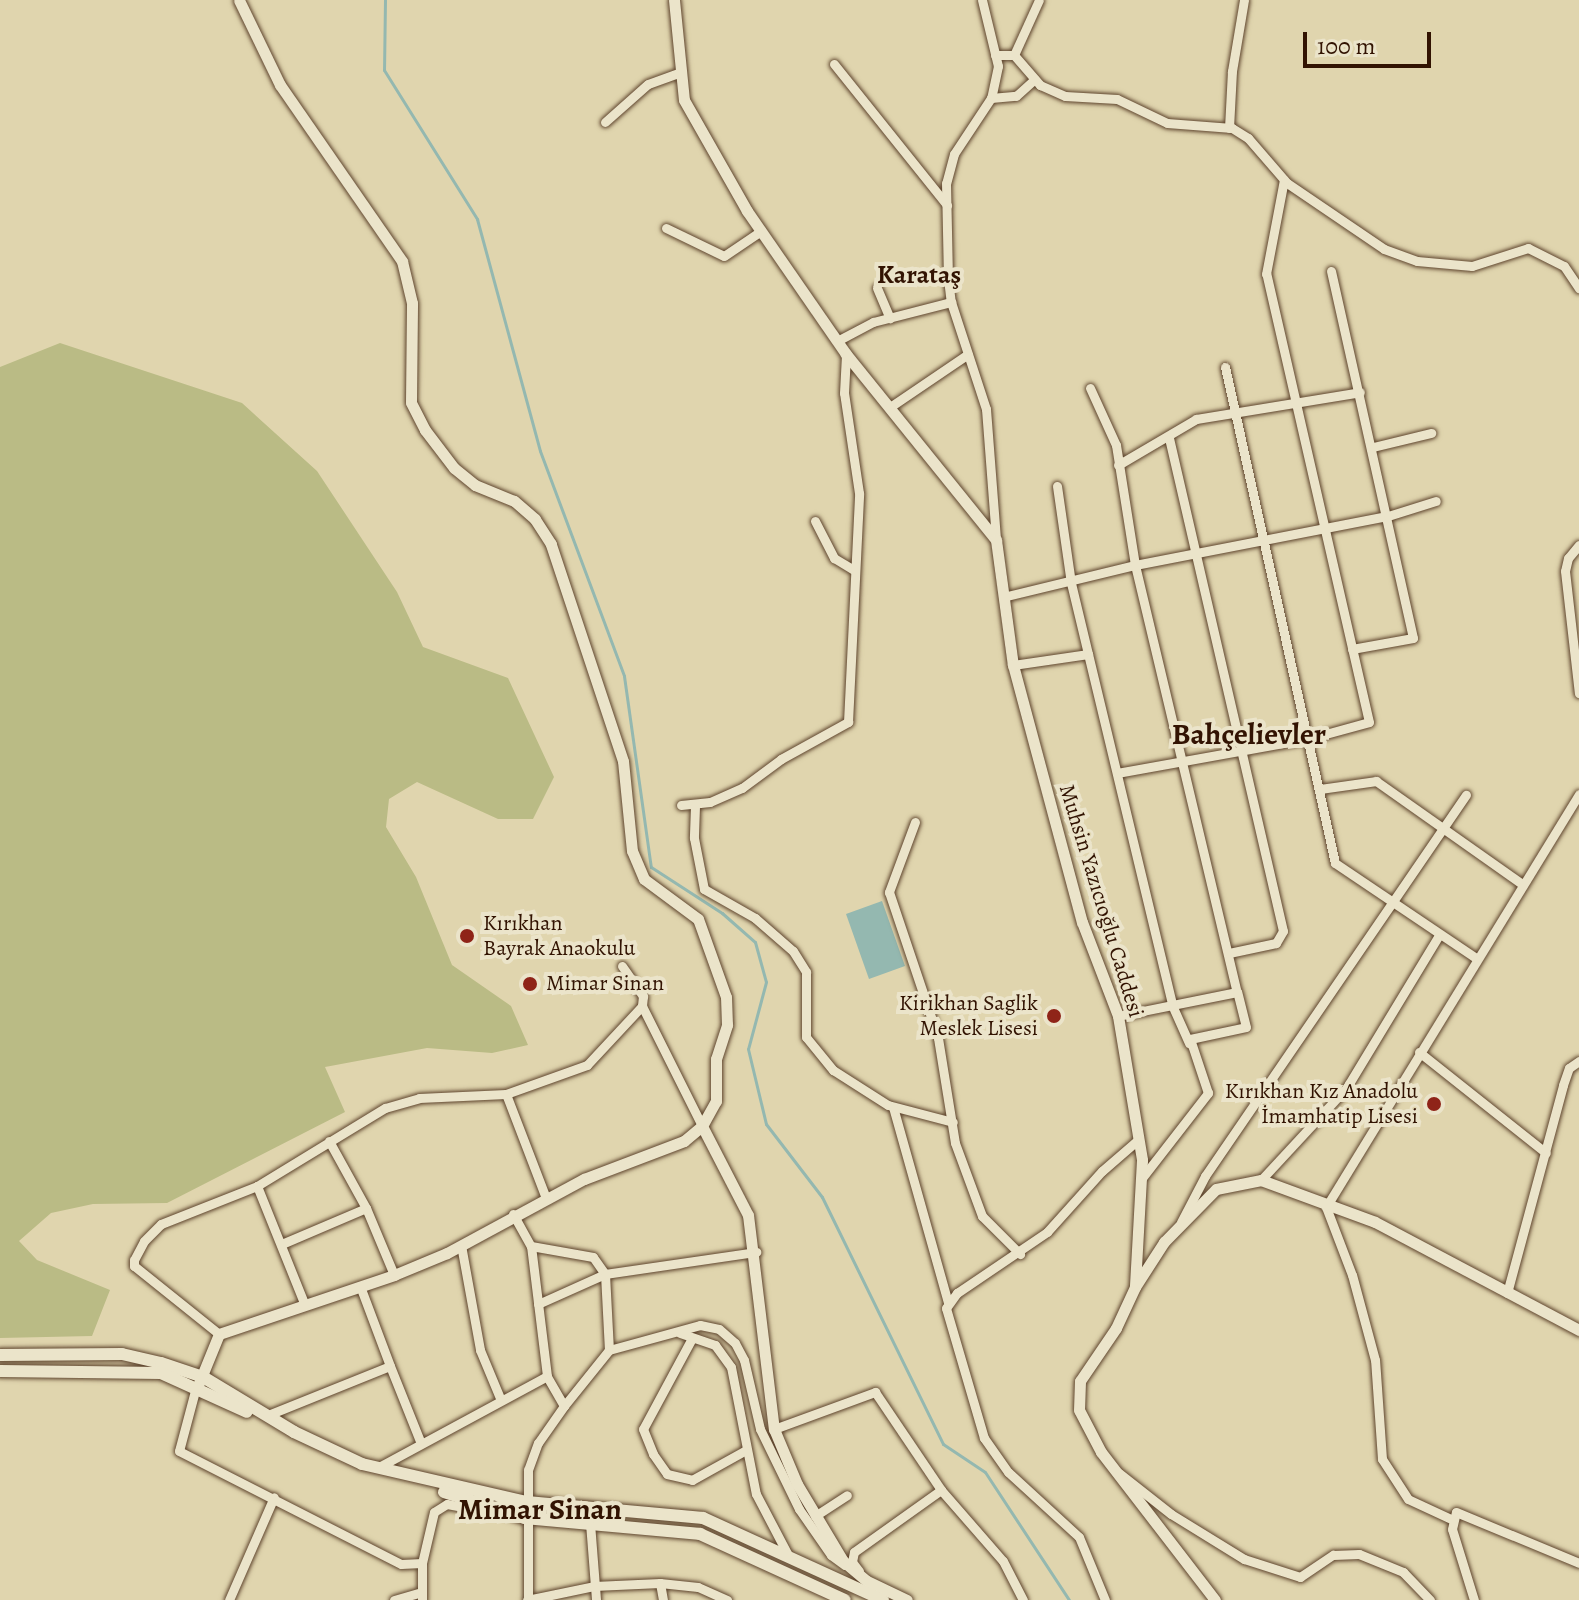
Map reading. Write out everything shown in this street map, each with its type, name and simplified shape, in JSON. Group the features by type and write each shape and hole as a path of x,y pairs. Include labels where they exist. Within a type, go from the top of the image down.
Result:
{"main road":[{"path":"0,1355 122,1354 199,1382 268,1415 294,1432 377,1468 527,1502 703,1518 883,1600"},
{"path":"0,1371 161,1373 199,1382 360,1472 525,1518 700,1534 845,1600"}],"street":[{"path":"239,0 280,85 402,261 412,303 411,402 425,430 454,468 475,485 514,501 535,519 551,544 623,761 632,851 644,879 698,919 726,997 727,1025 716,1059 719,1089 702,1126 684,1141 546,1198 461,1245 394,1275 219,1334 199,1382 179,1451 401,1564 422,1563"},
{"path":"982,0 995,55 991,98 954,154 947,205 951,302 986,409 996,540"},
{"path":"1014,55 1039,0"},
{"path":"1229,128 1232,71 1244,0"},
{"path":"673,2 684,100 761,231 846,354 996,540"},
{"path":"995,55 1014,55 1035,79 1065,96 1117,99 1167,123 1229,128 1248,138 1284,180 1384,249 1417,261 1472,266 1528,248 1564,266 1579,288"},
{"path":"834,64 947,205"},
{"path":"605,122 648,84 679,73"},
{"path":"991,98 1016,96 1035,79"},
{"path":"1117,773 1311,738 1369,722 1266,274 1284,180"},
{"path":"666,228 724,256 761,231"},
{"path":"1331,271 1373,447 1413,638 1352,649"},
{"path":"877,288 890,318"},
{"path":"837,341 890,318 951,302"},
{"path":"681,805 695,806 742,788 781,759 848,722 858,470 844,393 846,354"},
{"path":"890,407 968,354"},
{"path":"1225,367 1232,416 1311,738 1335,863 1390,904 1476,958"},
{"path":"1090,388 1116,445 1135,565 1246,1027 1189,1043"},
{"path":"1118,465 1169,438 1196,419 1232,416 1360,392"},
{"path":"1373,447 1431,433"},
{"path":"1169,438 1283,931 1276,943 1229,953"},
{"path":"1057,486 1071,583 1172,1005 1208,1093 1142,1178"},
{"path":"1007,596 1071,583 1135,565 1262,543 1388,516 1436,501"},
{"path":"815,521 834,558 854,570"},
{"name":"Muhsin Yazıcıoğlu Caddesi","path":"996,540 1007,596 1013,665 1082,922 1118,1016 1139,1139 1142,1178 1133,1257 1135,1287 1116,1328 1080,1381 1079,1410 1115,1471 1215,1600"},
{"path":"1579,545 1568,558 1565,571 1577,647 1579,693"},
{"path":"1013,665 1088,654"},
{"path":"1320,789 1376,781 1522,884"},
{"path":"1474,1600 1451,1519 1408,1499 1382,1459 1369,1335 1326,1207 1579,794"},
{"path":"1178,1228 1205,1176 1466,795"},
{"path":"695,806 694,838 704,889 755,918 793,951 806,972 806,1037 833,1070 893,1107 953,1122"},
{"path":"915,822 889,892 938,1038 955,1143 982,1216 1020,1254"},
{"path":"1261,1180 1347,1087 1439,935"},
{"path":"622,966 643,996 642,1006 748,1215 756,1252 774,1429 815,1516 843,1561 867,1581"},
{"path":"1118,1016 1237,992"},
{"path":"219,1334 134,1266 134,1260 161,1224 257,1186 385,1108 419,1098 506,1094 587,1065 642,1006"},
{"path":"1419,1052 1546,1153"},
{"path":"1507,1293 1569,1068 1579,1061"},
{"path":"506,1094 546,1198"},
{"path":"893,1107 984,1438 1008,1472 1079,1537 1105,1600"},
{"path":"948,1303 1020,1254 1139,1139"},
{"path":"329,1141 366,1208 394,1275"},
{"path":"1135,1287 1178,1228 1216,1189 1261,1180 1326,1207 1375,1222 1579,1330"},
{"path":"257,1186 284,1243 304,1303"},
{"path":"284,1243 366,1208"},
{"path":"513,1214 531,1246 547,1376 564,1406"},
{"path":"461,1245 480,1350 500,1398"},
{"path":"531,1246 587,1253 605,1274 609,1350"},
{"path":"538,1304 605,1274 756,1252"},
{"path":"360,1286 420,1441"},
{"path":"727,1600 698,1587 660,1583 594,1586 527,1600 525,1518 528,1470 538,1443 609,1350 680,1333 700,1325 719,1329 735,1343 751,1382 760,1429 799,1509 831,1555 867,1581 907,1600"},
{"path":"680,1333 691,1340 715,1345 731,1367 744,1451 756,1494 788,1555"},
{"path":"691,1340 643,1429 653,1454 667,1474 692,1480 744,1451"},
{"path":"268,1415 390,1366"},
{"path":"377,1468 420,1441 547,1376"},
{"path":"774,1429 875,1392 941,1490 1003,1561 1023,1600"},
{"path":"1115,1471 1171,1514 1244,1559 1300,1577 1333,1555 1359,1554 1403,1572 1430,1600"},
{"path":"867,1581 852,1562 854,1552 941,1490"},
{"path":"815,1516 847,1495"},
{"path":"230,1600 274,1497"},
{"path":"394,1600 420,1597 422,1563 434,1512 447,1504 462,1507 465,1499"},
{"path":"1451,1519 1456,1512 1465,1514 1579,1563"},
{"path":"590,1523 596,1600"},
{"path":"660,1583 663,1600"}],"green space":[{"path":"60,343 242,403 317,471 397,592 423,647 508,678 554,777 533,819 498,819 417,782 389,799 386,827 416,877 452,965 511,1006 528,1045 492,1053 427,1048 325,1067 345,1112 167,1203 93,1204 51,1213 19,1241 37,1260 110,1290 92,1336 0,1338 0,367"}],"water":[{"path":"882,901 905,966 869,979 846,914"}],"waterway":[{"path":"385,0 384,70 477,219 540,451 624,676 651,867 722,913 755,942 766,982 748,1049 766,1124 822,1197 943,1444 985,1472 1069,1600"}],"place":[{"name":"Kırıkhan Bayrak Anaokulu","path":"467,936"},
{"name":"Mimar Sinan","path":"530,984"},
{"name":"Kirikhan Saglik Meslek Lisesi","path":"1054,1016"},
{"name":"Kırıkhan Kız Anadolu İmamhatip Lisesi","path":"1434,1104"}],"district":[{"name":"Karataş","path":"919,275"},
{"name":"Bahçelievler","path":"1249,734"},
{"name":"Mimar Sinan","path":"540,1509"}]}
